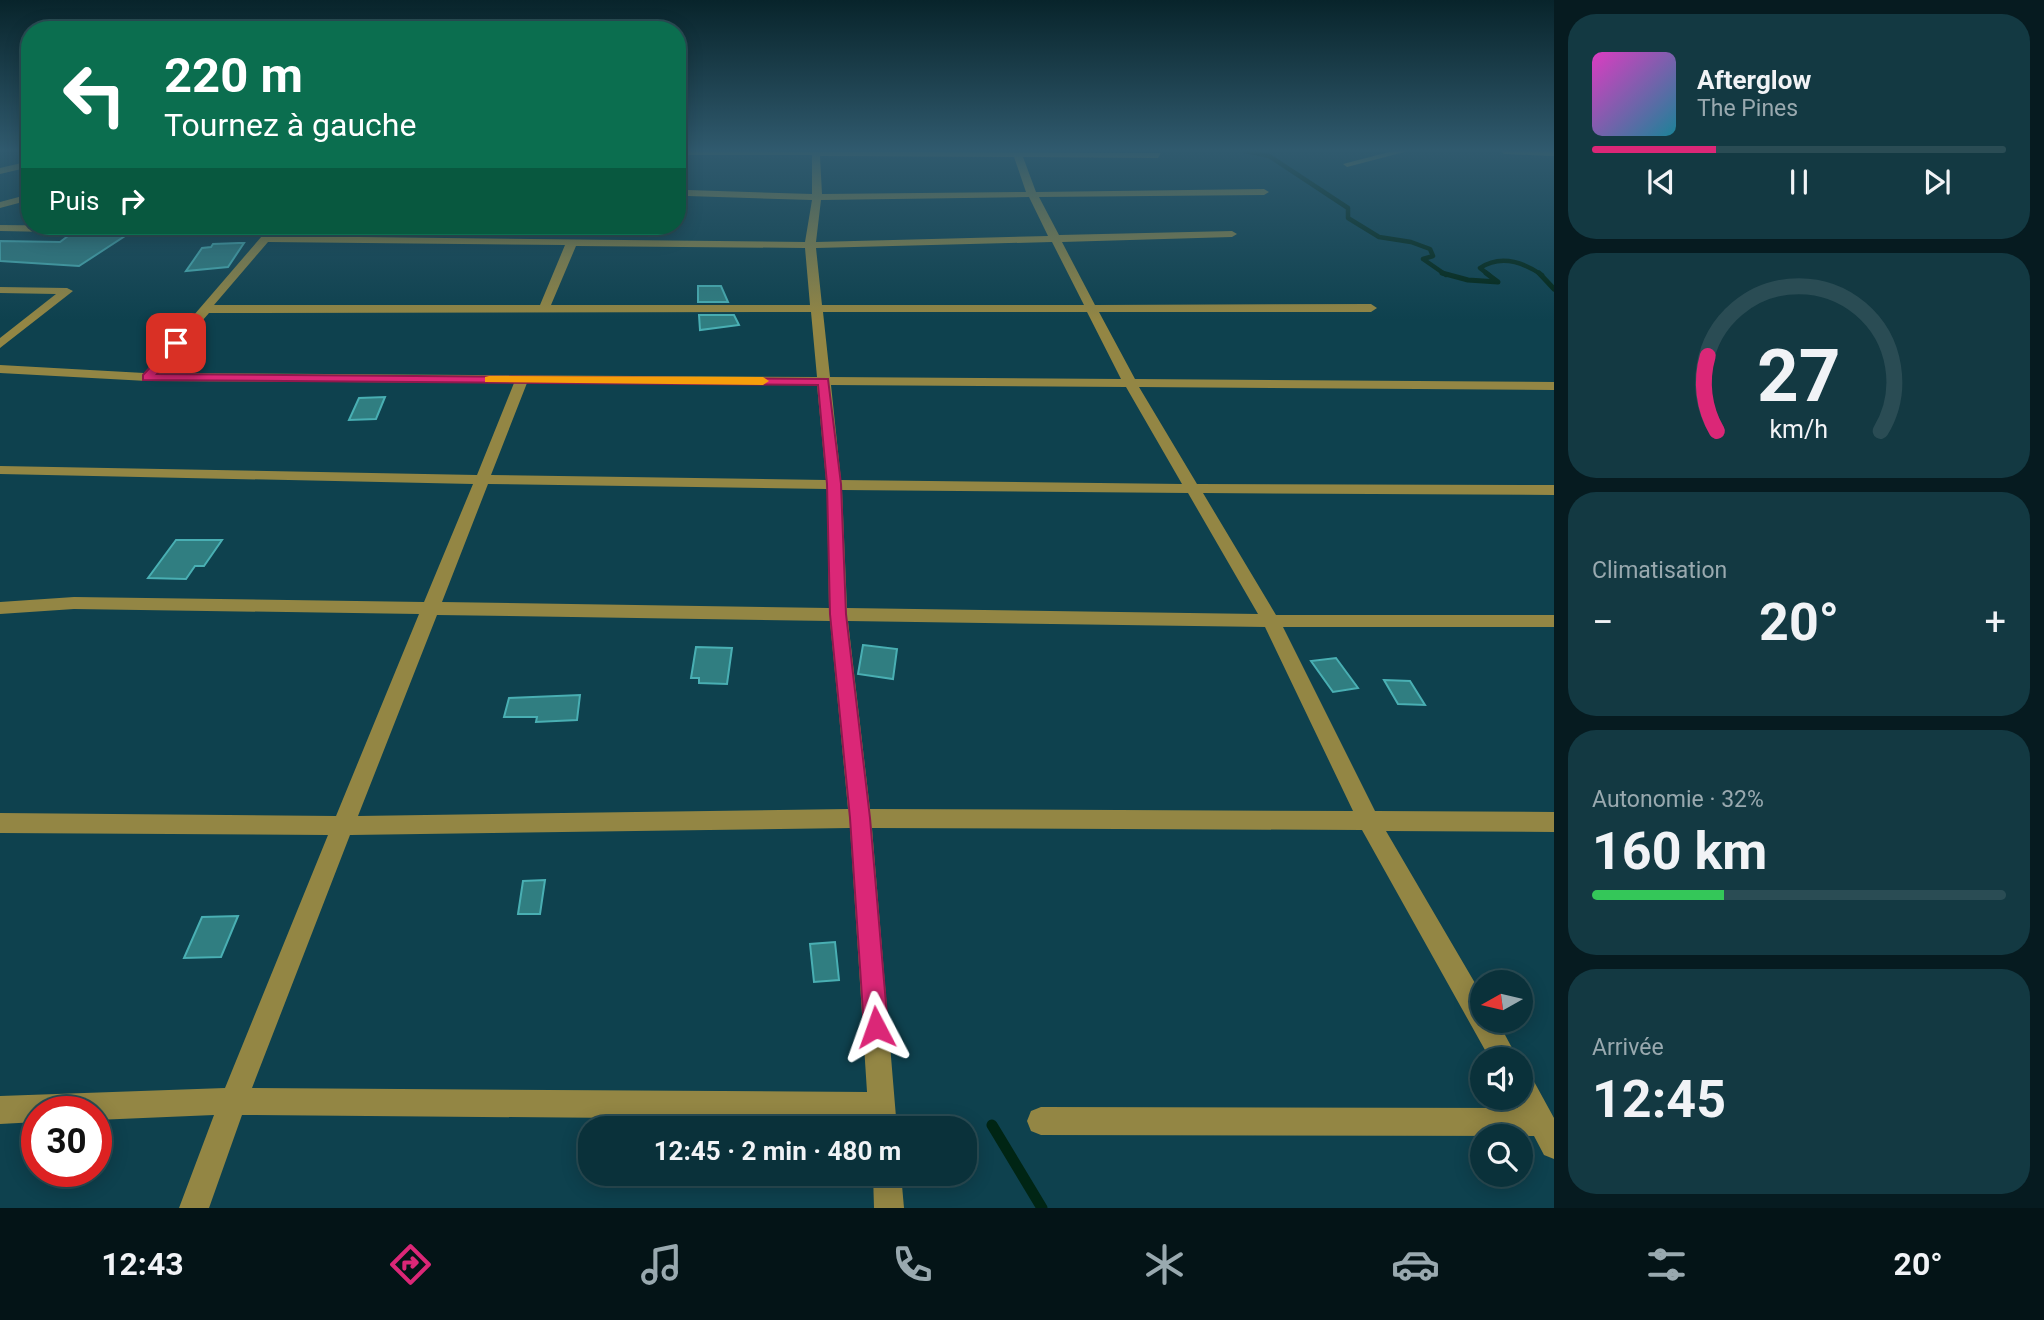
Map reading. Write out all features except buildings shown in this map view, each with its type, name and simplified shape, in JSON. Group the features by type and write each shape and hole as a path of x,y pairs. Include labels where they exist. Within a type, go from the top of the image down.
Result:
{"street":[{"path":"815,207 810,245 834,484 838,614 860,818 883,1116"},
{"path":"1039,207 1131,385 1271,621 1368,820 1470,997"},
{"path":"0,228 21,228"},
{"path":"338,235 810,245 1232,234"},
{"path":"147,377 269,235"},
{"path":"544,309 572,242"},
{"path":"0,290 67,291 0,344"},
{"path":"204,309 1371,308"},
{"path":"0,369 147,377 1554,386"},
{"path":"194,1208 233,1101 522,380"},
{"path":"0,470 481,481 1194,490 1554,491"},
{"path":"0,608 74,603 1271,621 1554,621"},
{"path":"0,823 343,826 860,818 1554,822"},
{"path":"0,1110 233,1101 842,1116"},
{"path":"1533,1108 1547,1133"},
{"path":"1041,1121 1547,1133"},
{"path":"888,1186 889,1208"}],"waterway":[{"path":"1347,207 1348,218 1379,237 1411,242 1430,249 1433,256 1423,259 1444,273"},
{"path":"1489,275 1480,268 1496,261 1520,263 1539,273"},
{"path":"1444,273 1468,280 1498,282 1486,273"},
{"path":"1539,273 1554,289"},
{"path":"992,1125 1042,1208"}],"slow traffic":[{"path":"489,380 763,381"}],"route":[{"path":"176,343 147,377 824,381 834,484 838,614 860,818 876,1027"}]}
